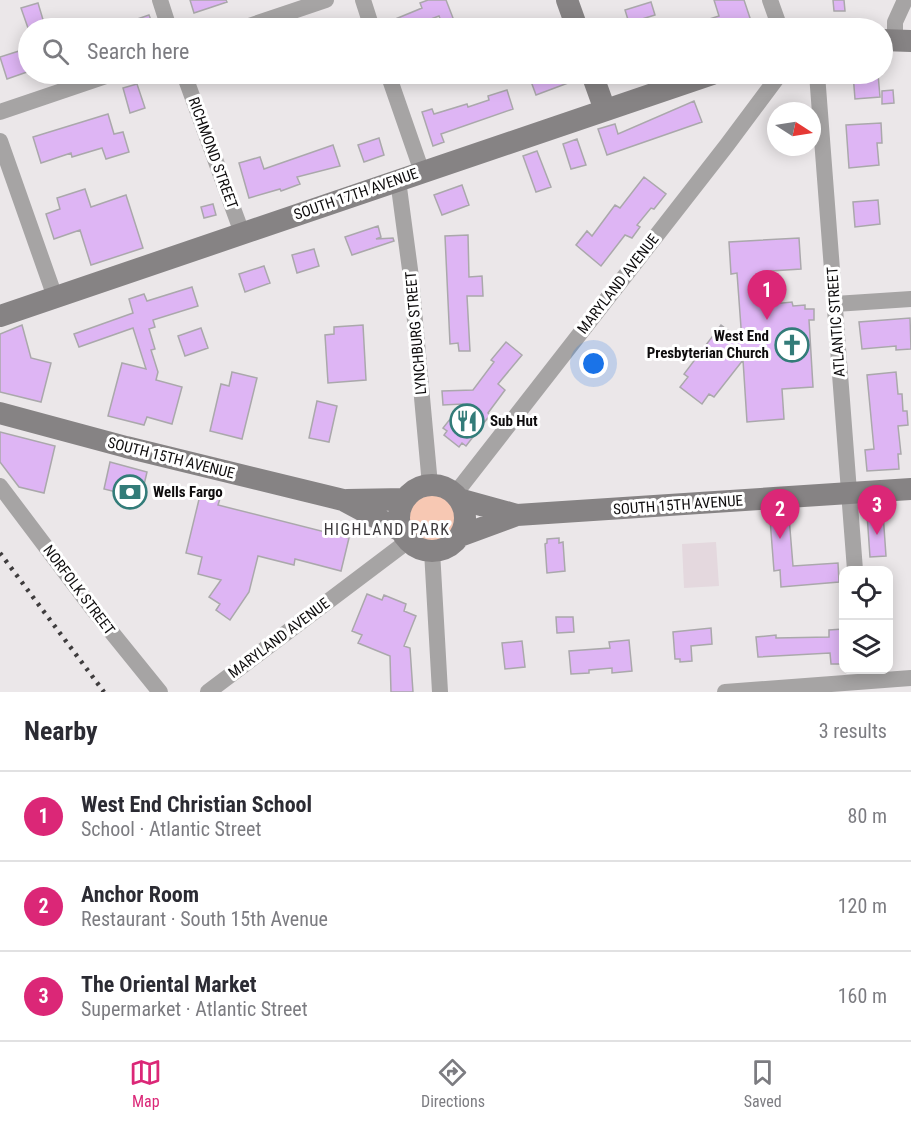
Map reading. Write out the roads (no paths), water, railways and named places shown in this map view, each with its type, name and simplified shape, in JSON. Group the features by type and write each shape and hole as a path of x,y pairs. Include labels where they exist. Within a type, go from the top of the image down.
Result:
{"main road":[{"path":"567,0 573,18"},
{"path":"596,84 605,110"},
{"name":"SOUTH 17TH AVENUE","path":"0,316 682,84"},
{"name":"SOUTH 15TH AVENUE","path":"0,413 126,447 343,500 405,499"},
{"path":"430,485 447,489 457,497 465,517 460,536 453,544 443,549 432,551 415,547 405,536 399,520 400,509 405,499 416,490 430,485"},
{"name":"SOUTH 15TH AVENUE","path":"460,536 517,515 911,489"},
{"name":"SOUTH 15TH AVENUE","path":"457,497 517,515"},
{"name":"SOUTH 15TH AVENUE","path":"343,500 405,536"}],"street":[{"path":"160,0 166,18"},
{"path":"273,18 326,0"},
{"path":"363,0 369,18"},
{"path":"770,0 776,18"},
{"path":"896,40 895,21 905,0"},
{"path":"0,111 82,84"},
{"name":"RICHMOND STREET","path":"188,84 242,233"},
{"path":"391,84 422,172"},
{"name":"MARYLAND AVENUE","path":"457,497 773,84"},
{"name":"ATLANTIC STREET","path":"818,84 855,566"},
{"path":"0,141 55,297"},
{"name":"LYNCHBURG STREET","path":"398,180 411,277 430,485"},
{"path":"835,304 911,298"},
{"name":"NORFOLK STREET","path":"0,486 92,608 160,692"},
{"name":"MARYLAND AVENUE","path":"208,692 239,670 405,536"},
{"path":"432,551 440,692"},
{"path":"725,692 911,678"}],"railway":[{"path":"0,553 104,692"}],"place":[{"name":"West End Christian School","path":"767,320"},
{"name":"West End Presbyterian Church","path":"792,345"},
{"name":"Sub Hut","path":"467,421"},
{"name":"Wells Fargo","path":"130,492"},
{"name":"The Oriental Market","path":"877,535"},
{"name":"Anchor Room","path":"780,539"}],"district":[{"name":"HIGHLAND PARK","path":"387,529"}]}
